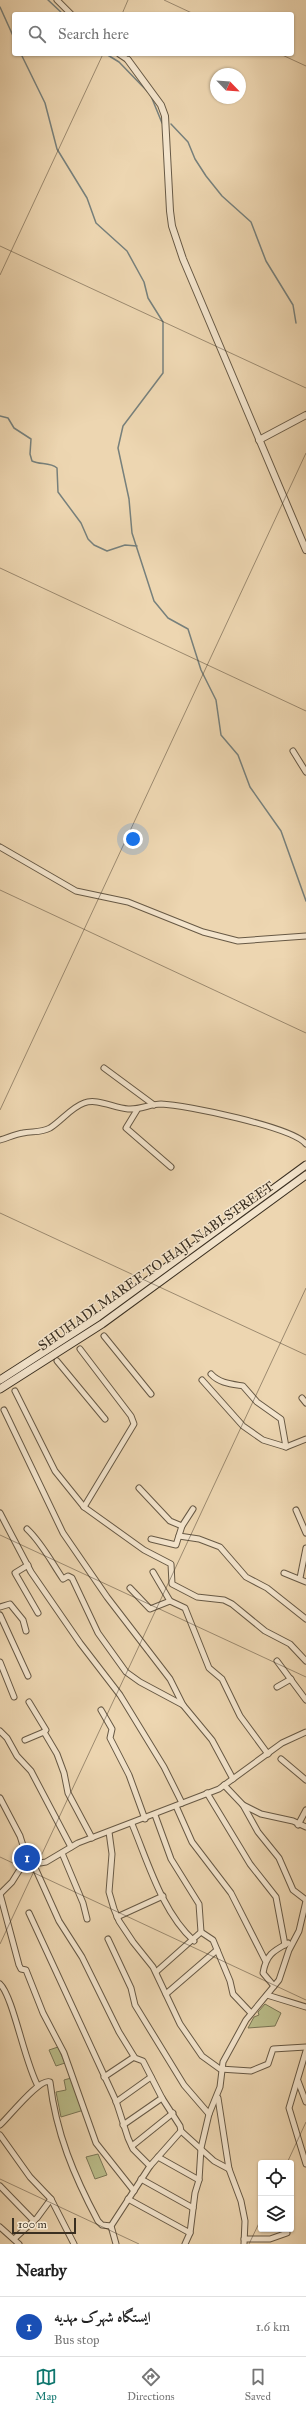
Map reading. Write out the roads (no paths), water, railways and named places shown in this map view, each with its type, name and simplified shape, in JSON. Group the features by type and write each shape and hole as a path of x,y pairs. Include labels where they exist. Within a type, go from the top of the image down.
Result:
{"main road":[{"path":"0,1380 98,1317 306,1165"},
{"name":"SHUHADI MAREF TO HAJI NABI STREET","path":"0,1389 102,1324 306,1175"}],"street":[{"path":"57,0 69,12"},
{"path":"122,56 128,60 161,104 165,116 172,226 183,259 306,550"},
{"path":"259,440 306,414"},
{"path":"293,751 306,772"},
{"path":"0,847 76,891 128,902 203,932 238,941 306,936"},
{"path":"104,1068 154,1105"},
{"path":"0,1140 22,1133 40,1132 49,1128 83,1103 94,1101 137,1110 160,1104 211,1112 278,1128 302,1139 306,1144"},
{"path":"137,1110 126,1128 171,1166"},
{"path":"104,1336 151,1394"},
{"path":"80,1349 131,1416 134,1424 84,1507"},
{"path":"57,1361 104,1419"},
{"path":"211,1374 216,1379 243,1386 257,1402 281,1419 286,1447"},
{"path":"202,1380 243,1426 263,1440 286,1447 306,1439"},
{"path":"15,1391 55,1471 84,1507 144,1550 171,1564 172,1584 177,1588 197,1597 224,1600 265,1631 290,1644 306,1661"},
{"path":"302,1398 306,1402"},
{"path":"4,1410 63,1534 107,1596 170,1679 183,1705 212,1740 233,1779"},
{"path":"138,1488 170,1521 182,1526"},
{"path":"151,1539 174,1546 182,1526 193,1509"},
{"path":"296,1510 306,1533"},
{"path":"0,1513 28,1565 80,1643 120,1695 164,1767 182,1803"},
{"path":"27,1529 39,1543 63,1579 68,1576 72,1578 98,1633 126,1672 140,1682 183,1705"},
{"path":"179,1536 199,1539 220,1548 246,1577 272,1592 306,1619"},
{"path":"300,1578 306,1548"},
{"path":"28,1565 15,1573 38,1613"},
{"path":"153,1572 170,1601 185,1608 209,1668 222,1679 240,1716 268,1754"},
{"path":"284,1573 300,1578 306,1582"},
{"path":"130,1588 150,1609 170,1601"},
{"path":"0,1607 10,1604 23,1620 26,1631"},
{"path":"0,1615 28,1676"},
{"path":"277,1661 306,1700"},
{"path":"0,1662 14,1696"},
{"path":"277,1687 291,1679"},
{"path":"29,1702 46,1730 44,1732 57,1754 64,1773 68,1793 92,1838"},
{"path":"101,1710 112,1729 110,1738 129,1776 145,1819"},
{"path":"0,1731 7,1738 17,1756 31,1771 71,1847"},
{"path":"25,1740 44,1732"},
{"path":"29,1860 46,1862 71,1847 92,1838 145,1819 207,1793 233,1779 282,1743 306,1732"},
{"path":"281,1759 306,1780"},
{"path":"224,1785 243,1805 258,1832 279,1858 293,1890 306,1900 299,1931 279,1980 251,2013 232,2043 220,2069 220,2087 217,2102 230,2169 241,2201 245,2221 244,2242 270,2239 287,2233"},
{"path":"207,1793 250,1864 276,1897 285,1945"},
{"path":"0,1798 20,1836 29,1860 59,1921 82,1957 134,2057 143,2062 162,2098 180,2126 181,2131 214,2161 230,2169"},
{"path":"243,1805 262,1814 293,1821 298,1825 306,1827"},
{"path":"176,1806 192,1842 231,1893 266,1960"},
{"path":"298,1825 306,1810"},
{"path":"155,1815 171,1859 199,1904 201,1932 194,1941 156,1972"},
{"path":"132,1824 163,1896 184,1932 194,1941"},
{"path":"109,1832 112,1854 108,1892 117,1917 156,1972 180,2024 202,2056 220,2069 256,2070 268,2064 273,2049 306,2047"},
{"path":"62,1853 83,1903 87,1919"},
{"path":"29,1860 12,1882 0,1894 19,1965 21,1969 26,1970 43,2013 64,2053 86,2112 92,2134 108,2160 134,2191"},
{"path":"117,1917 163,1896"},
{"path":"29,1913 116,2102 123,2125 132,2146 150,2166"},
{"path":"201,1932 209,1935 217,1950 230,1981 233,1994 251,2013"},
{"path":"108,1939 131,1988 135,2005 184,2085 209,2114"},
{"path":"274,1986 263,1973 266,1960 272,1951 294,1941"},
{"path":"166,1994 217,1950"},
{"path":"0,1984 18,2027 32,2076 38,2086"},
{"path":"267,1994 306,2007"},
{"path":"306,2051 289,2108 306,2164"},
{"path":"104,2077 134,2057"},
{"path":"116,2102 151,2077"},
{"path":"297,2080 306,2102"},
{"path":"0,2125 38,2086 48,2081 50,2082 62,2139 75,2177 98,2221 102,2225 111,2226"},
{"path":"185,2244 190,2233 193,2208 199,2180 201,2148 209,2114 220,2087"},
{"path":"123,2125 162,2098"},
{"path":"132,2146 173,2114"},
{"path":"116,2244 111,2226 150,2166 181,2131"},
{"path":"0,2135 30,2177 51,2199 74,2244"},
{"path":"158,2157 199,2180"},
{"path":"141,2179 193,2208"},
{"path":"0,2186 34,2221"},
{"path":"14,2239 34,2221 51,2199"},
{"path":"128,2200 190,2233"},
{"path":"0,2227 19,2244"}],"waterway":[{"path":"48,0 61,12"},
{"path":"0,7 12,34"},
{"path":"22,56 45,103 57,149 87,198 96,223 127,251 144,282 148,298 163,322 163,373 123,426 118,448 129,499 132,533 154,601 168,618 188,629 201,670 216,700 221,735 238,755 250,787 281,831 306,901"},
{"path":"109,56 119,62 149,93"},
{"path":"151,96 162,123"},
{"path":"171,124 188,142 195,159 222,196 251,222 266,261 293,305 296,323"},
{"path":"0,416 8,418 14,428 31,439 30,454 32,461 51,465 57,468 58,492 81,523 88,539 94,545 107,551 125,545 137,546"}],"place":[{"name":"ایستگاه شهرک مهدیه","path":"27,1858"}]}
